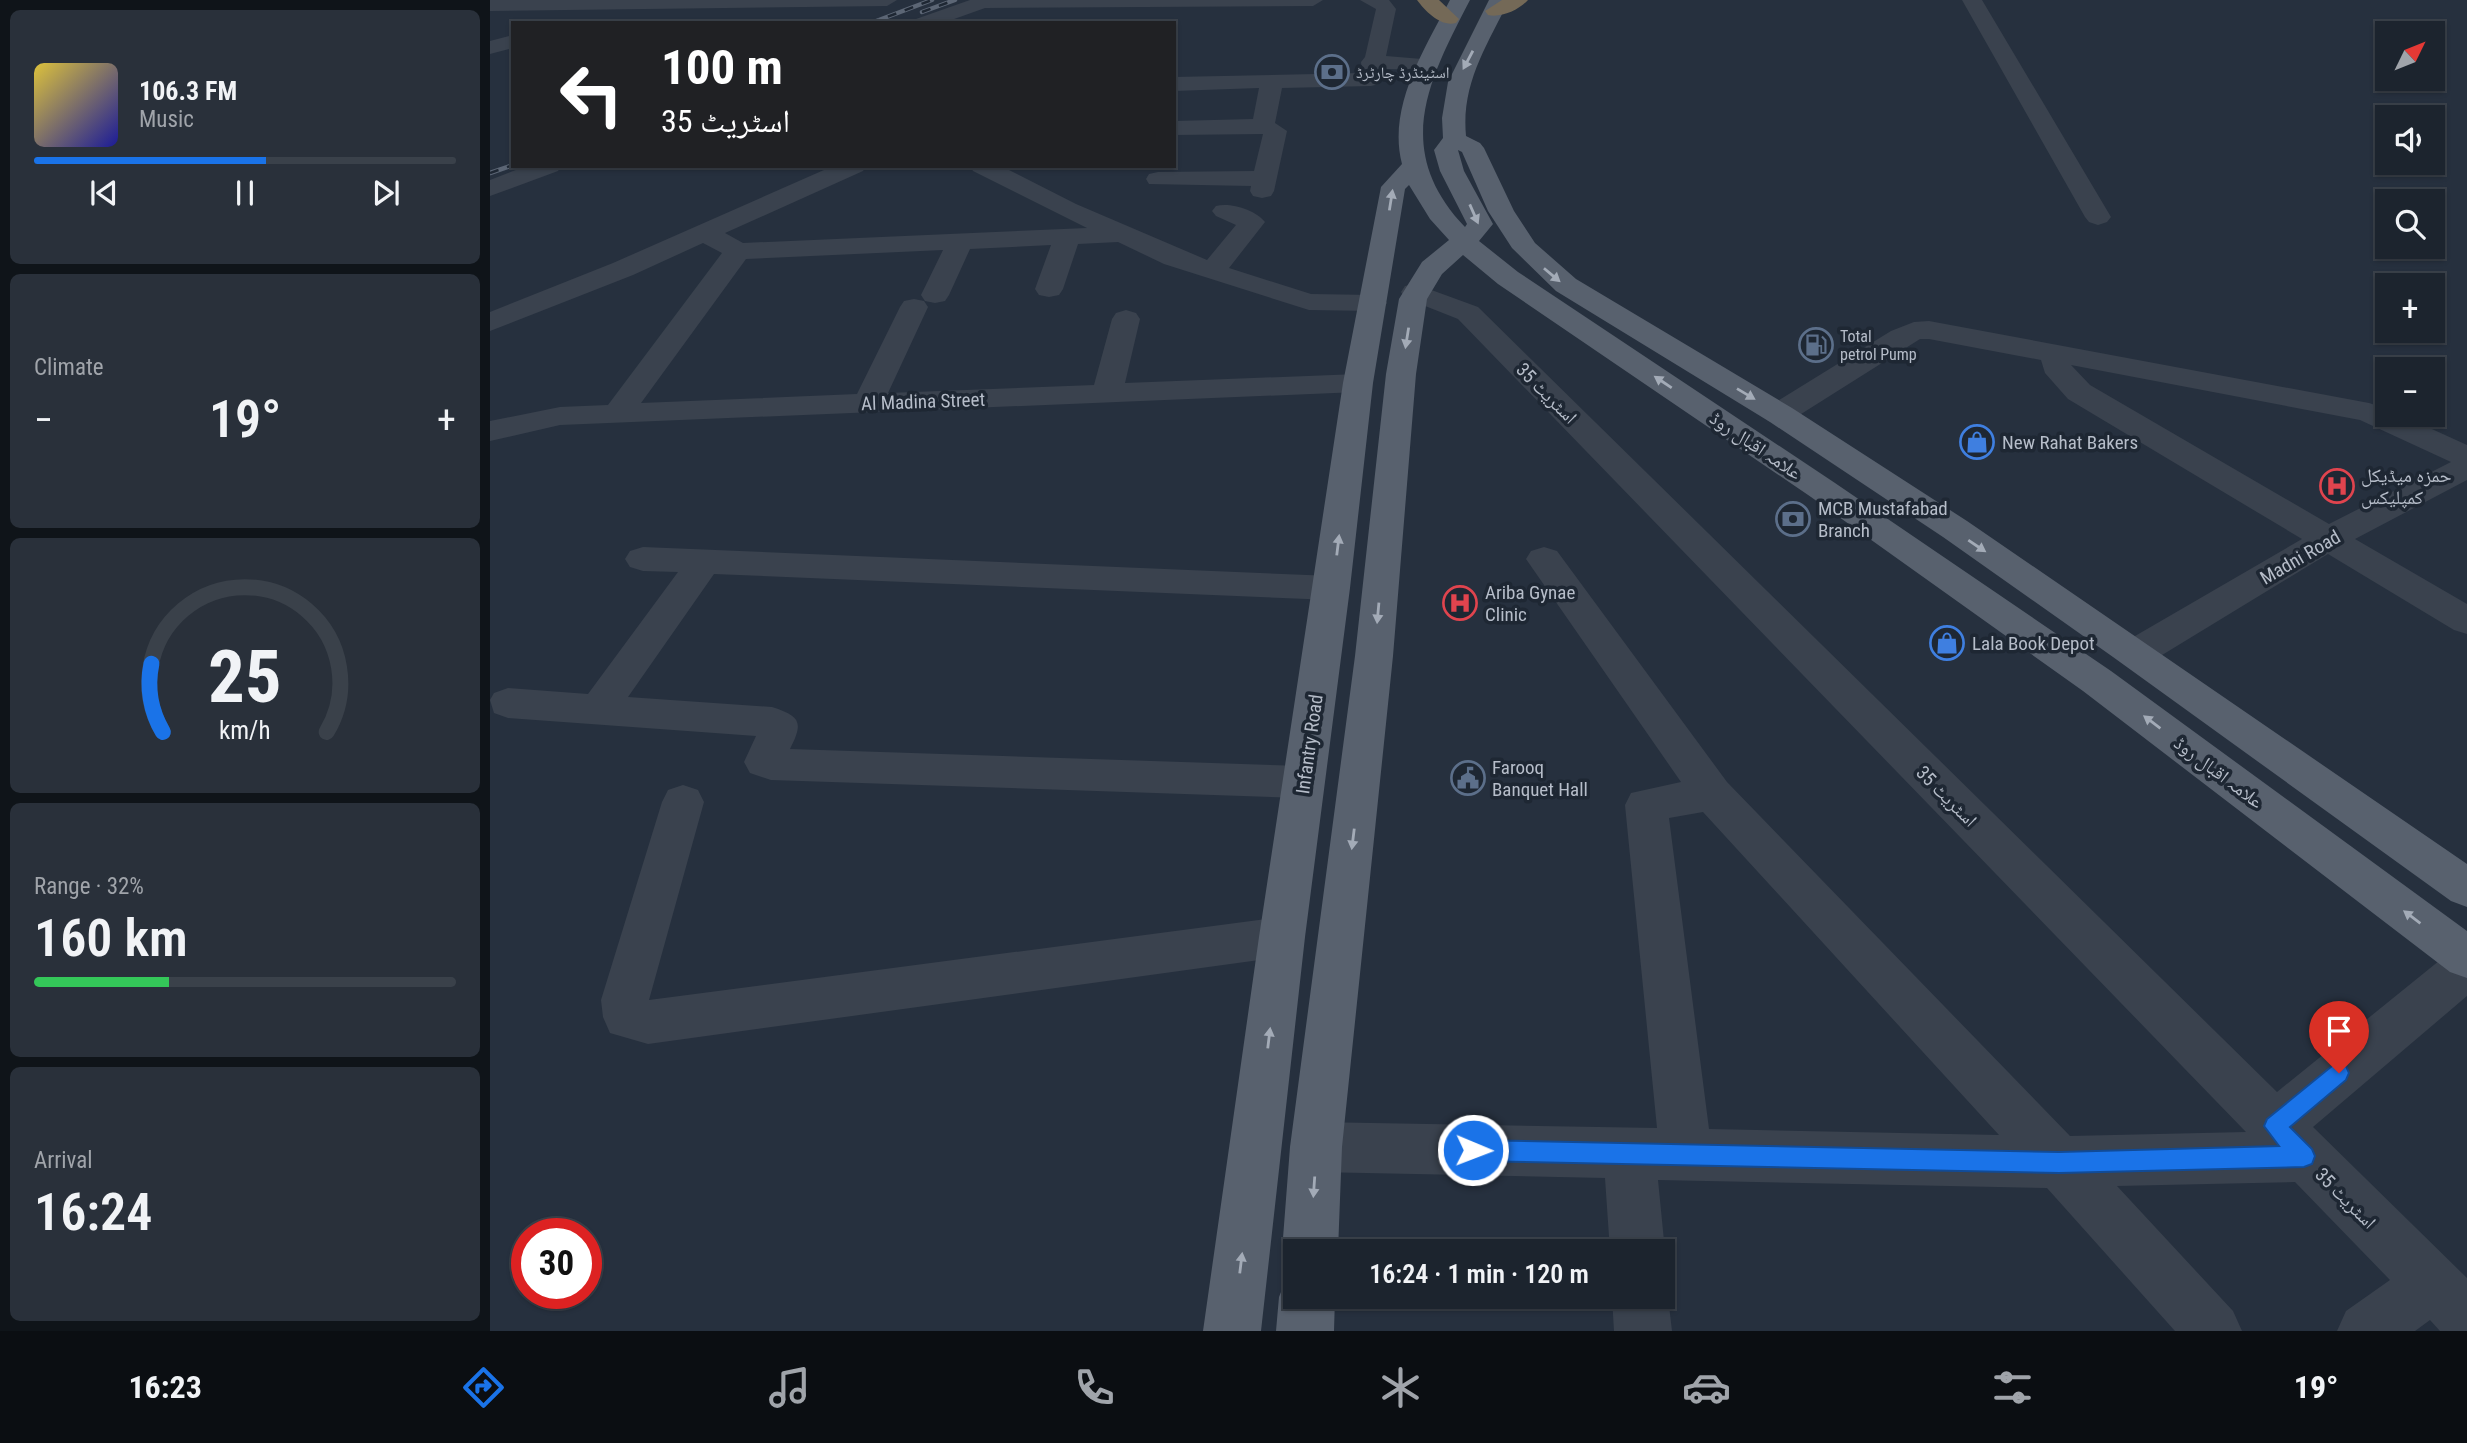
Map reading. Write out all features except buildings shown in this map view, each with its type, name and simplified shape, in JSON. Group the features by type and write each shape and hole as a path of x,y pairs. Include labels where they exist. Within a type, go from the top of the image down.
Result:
{"highway":[{"path":"1427,0 1455,10"}],"main road":[{"path":"1311,1239 1316,1147 1374,656 1401,374 1415,292 1432,268 1480,224 1452,171 1446,150 1455,139 1452,102 1458,78 1504,4"},
{"name":"علامہ اقبال روڈ","path":"1455,10 1426,65 1412,104 1409,146 1413,167 1433,207 1463,242 1508,278 1823,490 2097,681 2467,958"},
{"name":"علامہ اقبال روڈ","path":"1455,139 1472,148 1502,211 1525,248 1566,285 1779,414 1865,470 2136,653 2467,888"},
{"name":"Infantry Road","path":"1232,1331 1282,937 1332,588 1358,383 1396,267 1393,187 1413,167"},
{"path":"1396,267 1463,242 1525,248"},
{"path":"1823,490 1865,470"},
{"path":"1322,652 1374,656"},
{"path":"1305,1331 1306,1309"}],"street":[{"path":"490,5 887,0"},
{"path":"929,21 983,2 1313,0"},
{"path":"1176,84 1371,79 1386,9 1382,4 1370,0"},
{"path":"1972,0 2098,217"},
{"path":"1148,1 1153,21"},
{"path":"577,21 631,2"},
{"path":"490,48 511,42"},
{"path":"1373,62 1426,65"},
{"path":"1263,126 1272,81"},
{"path":"1158,179 1263,184 1275,131 1263,126 1176,128"},
{"path":"490,189 544,168"},
{"path":"490,323 850,168"},
{"path":"986,168 1122,234 1212,271 1309,302 1396,267"},
{"path":"1212,271 1252,222 1225,211"},
{"path":"704,233 738,251 1122,234"},
{"path":"1049,289 1067,236"},
{"path":"868,403 960,242"},
{"path":"618,413 738,251"},
{"name":"اسٹریٹ 35","path":"1415,292 1468,313 2450,1301"},
{"path":"1107,393 1126,319"},
{"path":"1779,414 1914,331 1929,330 2369,412 2467,457"},
{"path":"2055,353 2056,367 2079,392 2467,621"},
{"name":"Al Madina Street","path":"490,431 560,416 1358,383"},
{"name":"Madni Road","path":"2136,653 2329,538 2467,467"},
{"path":"643,559 1332,588"},
{"path":"1545,559 1712,794 2059,1162 2213,1331"},
{"path":"598,710 704,562"},
{"path":"508,703 772,722 779,725 779,731 765,758 765,762 771,764 1303,782"},
{"path":"1686,1154 1646,805 1712,794"},
{"path":"683,802 625,1000 627,1017 648,1022 1282,937"},
{"path":"1316,1147 2059,1162 2289,1141 2467,967"},
{"path":"1630,1153 1636,1239"},
{"path":"2366,1331 2450,1301"},
{"path":"1641,1309 1643,1331"}],"railway":[{"path":"876,21 932,0"},
{"path":"922,12 955,0"},
{"path":"490,173 511,166"}],"place":[{"name":"اسٹینڈرڈ چارٹرڈ","path":"1332,72"},
{"name":"Total petrol Pump","path":"1816,345"},
{"name":"New Rahat Bakers","path":"1977,442"},
{"name":"حمزہ میڈیکل کمپلیکس","path":"2337,486"},
{"name":"MCB Mustafabad Branch","path":"1793,519"},
{"name":"Ariba Gynae Clinic","path":"1460,603"},
{"name":"Lala Book Depot","path":"1947,643"},
{"name":"Farooq Banquet Hall","path":"1468,778"}],"route":[{"path":"1473,1150 2059,1162 2304,1156 2275,1126 2339,1073"}]}
